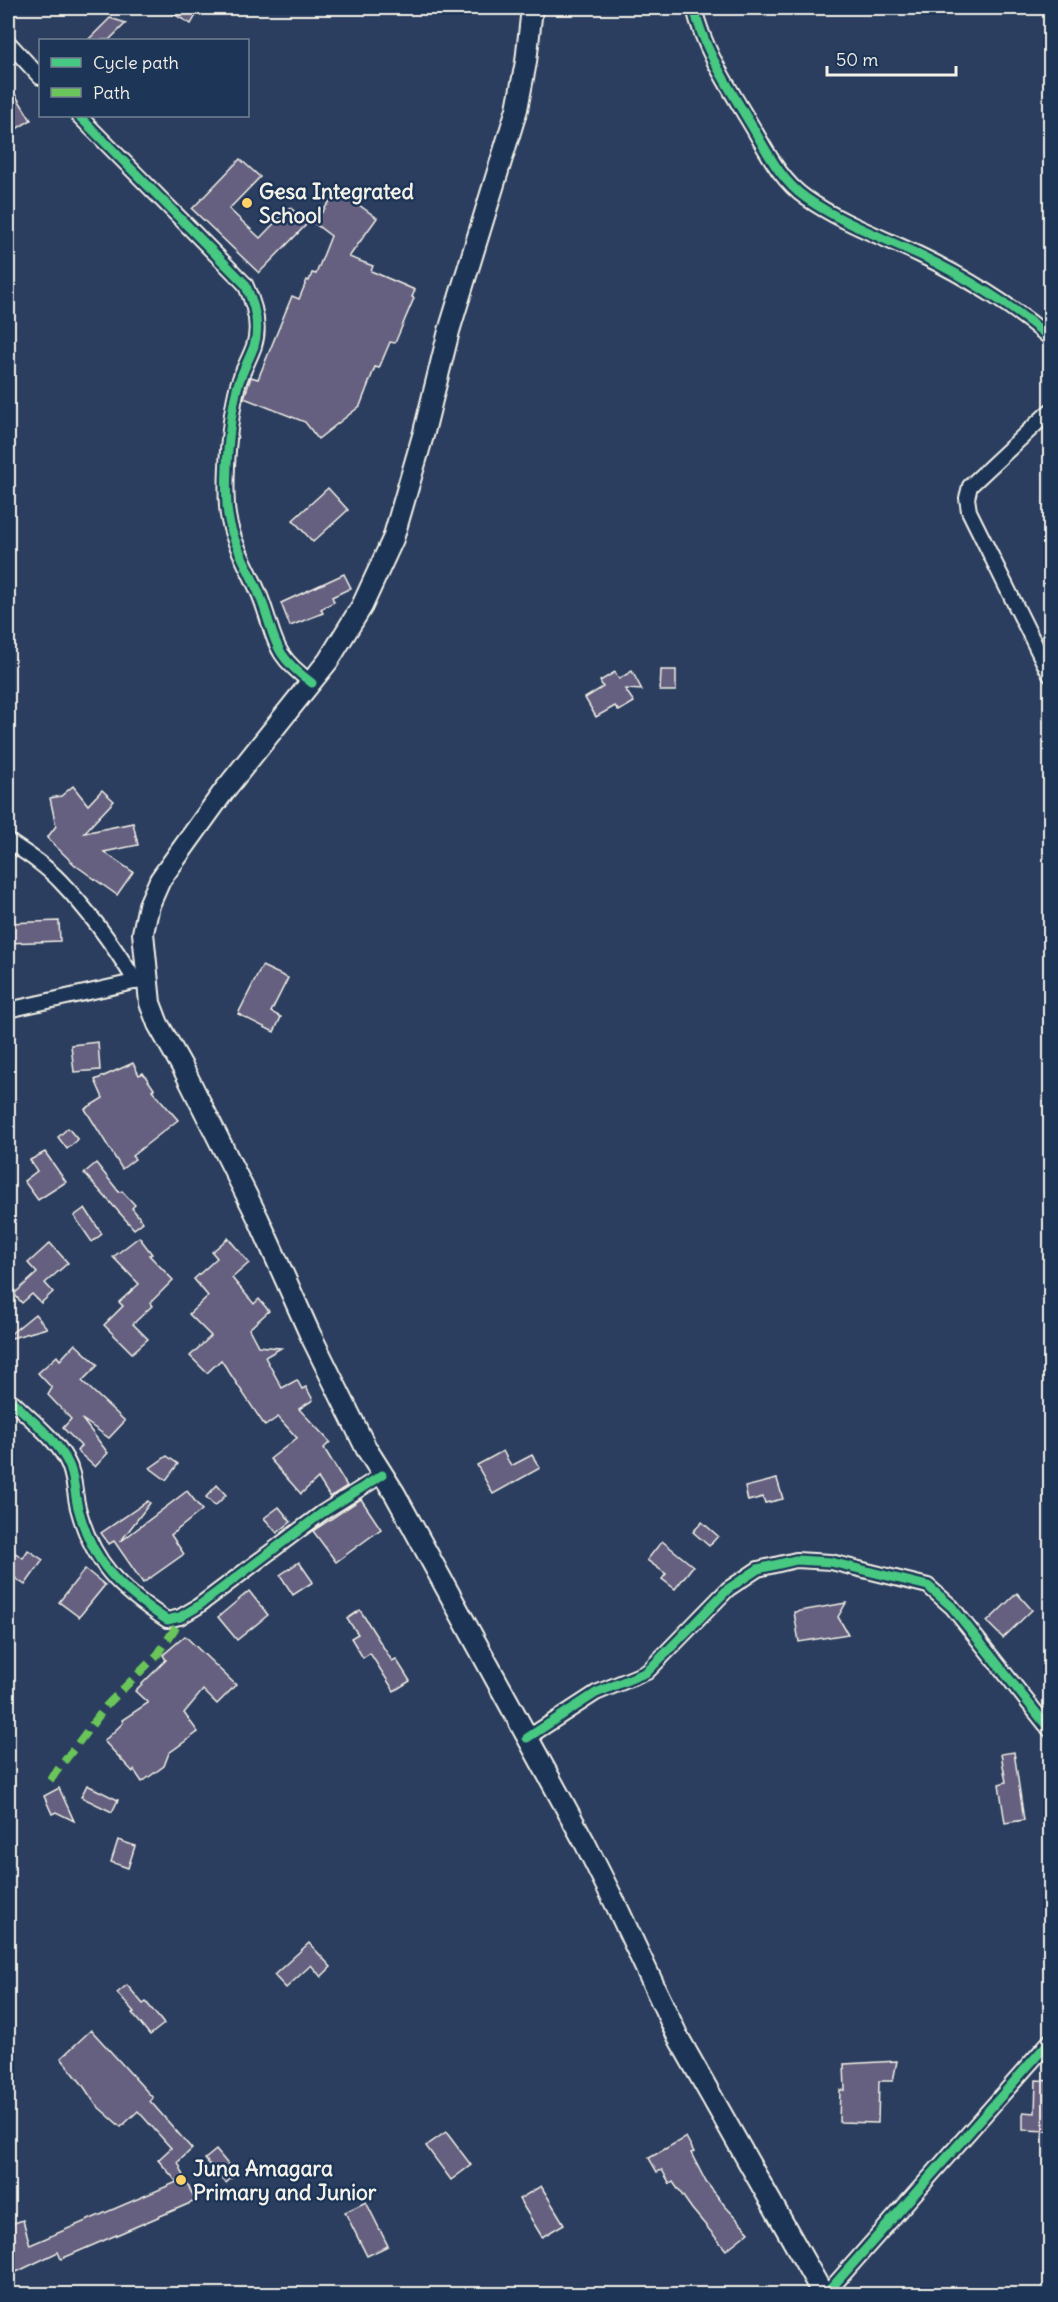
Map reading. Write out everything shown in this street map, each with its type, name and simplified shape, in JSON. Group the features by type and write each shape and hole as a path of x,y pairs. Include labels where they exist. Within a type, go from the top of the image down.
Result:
{"main road":[{"path":"532,8 526,62 517,108 448,331 404,506 393,539 362,606 328,661 224,791 160,880 149,905 143,933 142,980 158,1024 184,1070 258,1218 309,1332 366,1448 395,1494 618,1907 678,2037 824,2295"}],"street":[{"path":"694,8 704,40 725,83 767,152 796,190 806,199 857,226 939,264 1032,322 1050,338"},
{"path":"8,42 39,76"},
{"path":"80,117 245,284 253,300 256,332 254,345 237,389 226,482 227,508 232,535 256,585 277,650 291,668 312,683"},
{"path":"1050,411 970,486 967,498 969,511 1050,675"},
{"path":"8,841 32,857 59,880 142,980 8,1010"},
{"path":"13,1402 50,1439 66,1459 74,1481 78,1507 91,1544 107,1572 134,1598 166,1620 180,1617 197,1607 322,1513 382,1475"},
{"path":"527,1738 596,1693 647,1672 728,1589 759,1569 796,1560 831,1562 928,1586 952,1607 1050,1730"},
{"path":"824,2295 1050,2041"}],"building":[{"path":"163,8 200,8 191,24"},
{"path":"110,18 126,23 110,39 89,39"},
{"path":"8,83 31,120 13,131 8,123"},
{"path":"240,159 260,177 229,209 260,238 290,207 307,224 259,273 192,209"},
{"path":"338,190 377,218 349,257 373,266 371,271 415,290 412,297 414,298 395,343 390,342 379,368 375,367 360,406 318,439 305,422 244,398 251,377 258,379 292,296 299,299 307,280 309,281 312,273 316,274 331,236 314,223"},
{"path":"328,488 348,510 313,542 293,520"},
{"path":"344,574 351,588 332,597 334,602 321,609 323,613 290,626 281,603"},
{"path":"661,670 676,670 676,691 660,691"},
{"path":"632,671 642,690 625,689 634,702 619,711 615,706 596,717 585,698 603,687 600,681 615,672 619,679"},
{"path":"73,786 88,805 102,790 114,801 84,833 133,823 138,845 104,852 133,872 117,895 75,865 47,838 56,826 50,798 61,796"},
{"path":"59,921 60,941 8,943 8,923"},
{"path":"262,966 288,978 271,1012 281,1017 274,1032 238,1014"},
{"path":"98,1042 100,1070 74,1072 71,1045"},
{"path":"133,1063 139,1075 143,1073 154,1089 152,1090 178,1120 132,1156 135,1159 122,1169 85,1109 103,1098 95,1080"},
{"path":"68,1128 78,1140 67,1149 58,1137"},
{"path":"45,1152 66,1182 38,1200 24,1181 37,1171 30,1160"},
{"path":"96,1163 119,1192 122,1191 135,1205 132,1208 143,1222 134,1229 84,1173"},
{"path":"85,1208 102,1234 92,1242 74,1216"},
{"path":"139,1237 152,1254 149,1255 173,1280 150,1303 152,1306 133,1324 148,1339 132,1353 104,1325 123,1306 119,1302 139,1284 113,1257"},
{"path":"228,1238 249,1263 232,1278 254,1304 259,1299 269,1311 249,1329 258,1346 281,1348 265,1357 282,1388 297,1380 302,1389 306,1387 313,1400 299,1409 330,1442 324,1448 347,1486 330,1497 318,1478 301,1494 270,1459 297,1438 278,1417 265,1426 221,1360 207,1373 190,1356 211,1336 189,1314 208,1296 194,1279 217,1258 212,1252"},
{"path":"50,1243 68,1263 45,1283 53,1292 41,1303 32,1294 22,1303 14,1294 37,1273 28,1263"},
{"path":"35,1314 47,1328 8,1339 8,1336"},
{"path":"75,1344 98,1365 82,1381 125,1421 109,1438 82,1419 108,1453 95,1467 77,1451 81,1446 63,1428 71,1419 48,1395 52,1388 38,1373 57,1356 60,1360"},
{"path":"503,1451 511,1466 532,1455 540,1468 493,1494 477,1465"},
{"path":"167,1456 178,1464 166,1480 150,1468"},
{"path":"777,1479 783,1499 765,1503 763,1497 748,1501 745,1487"},
{"path":"217,1485 226,1495 215,1506 206,1497"},
{"path":"187,1491 202,1510 171,1535 184,1554 143,1583 114,1541 109,1544 101,1533 148,1501 150,1503 120,1542"},
{"path":"361,1499 381,1529 336,1562 313,1531"},
{"path":"279,1507 291,1522 277,1533 264,1518"},
{"path":"702,1522 718,1536 709,1546 693,1532"},
{"path":"662,1541 693,1566 675,1589 662,1579 666,1574 647,1560"},
{"path":"8,1548 23,1558 28,1550 43,1560 25,1585 8,1573"},
{"path":"299,1562 313,1582 293,1595 280,1575"},
{"path":"85,1569 105,1585 79,1617 59,1602"},
{"path":"249,1591 268,1615 237,1640 218,1617"},
{"path":"1017,1593 1032,1610 1003,1638 987,1622"},
{"path":"846,1603 838,1617 848,1634 799,1642 794,1612"},
{"path":"360,1610 392,1661 396,1659 410,1681 394,1691 370,1653 363,1658 351,1638 358,1634 347,1619"},
{"path":"185,1636 236,1685 217,1704 203,1690 184,1713 198,1732 169,1753 164,1766 142,1782 134,1770 133,1772 104,1741 123,1723 122,1720 148,1703 135,1691 166,1660 163,1655"},
{"path":"1014,1752 1024,1820 1005,1823 999,1784 1006,1782 1001,1754"},
{"path":"87,1785 118,1800 112,1812 81,1797"},
{"path":"59,1788 74,1821 56,1812 52,1814 44,1796"},
{"path":"118,1840 135,1846 128,1868 111,1862"},
{"path":"309,1943 331,1967 321,1977 311,1965 286,1988 274,1975"},
{"path":"127,1985 143,2004 146,2002 164,2024 150,2035 117,1993"},
{"path":"91,2030 153,2098 150,2101 192,2149 178,2162 195,2201 61,2259 58,2252 8,2276 8,2225 23,2220 30,2245 177,2182 158,2160 171,2148 138,2111 121,2127 96,2105 61,2058"},
{"path":"897,2061 893,2081 879,2081 878,2123 839,2122 840,2090 845,2090 844,2064"},
{"path":"1036,2080 1050,2081 1050,2131 1023,2130 1023,2112 1035,2113"},
{"path":"446,2132 471,2165 451,2180 426,2146"},
{"path":"686,2137 694,2152 691,2153 706,2182 749,2232 726,2250 673,2182 670,2184 662,2170 657,2172 649,2158"},
{"path":"216,2150 236,2174 226,2183 205,2159"},
{"path":"541,2186 564,2224 542,2237 519,2199"},
{"path":"366,2202 388,2246 367,2256 345,2212"}],"marked path":[{"path":"50,1780 107,1705 158,1654 184,1615"}],"cycle path":[{"path":"694,8 703,37 723,78 772,161 796,190 819,207 954,272 1004,303 1050,338"},
{"path":"80,117 245,284 248,291 256,314 257,330 254,346 237,388 232,416 228,447 228,518 235,541 260,596 277,644 289,663 312,683"},
{"path":"13,1402 48,1436 66,1459 71,1471 84,1528 100,1560 122,1586 167,1620 180,1617 197,1607 322,1513 382,1475"},
{"path":"527,1738 596,1693 647,1672 728,1589 758,1569 796,1560 831,1562 928,1586 952,1607 1050,1730"},
{"path":"826,2294 1050,2041"}],"place":[{"name":"Gesa Integrated School","path":"247,203"},
{"name":"Juna Amagara Primary and Junior","path":"181,2180"}]}
